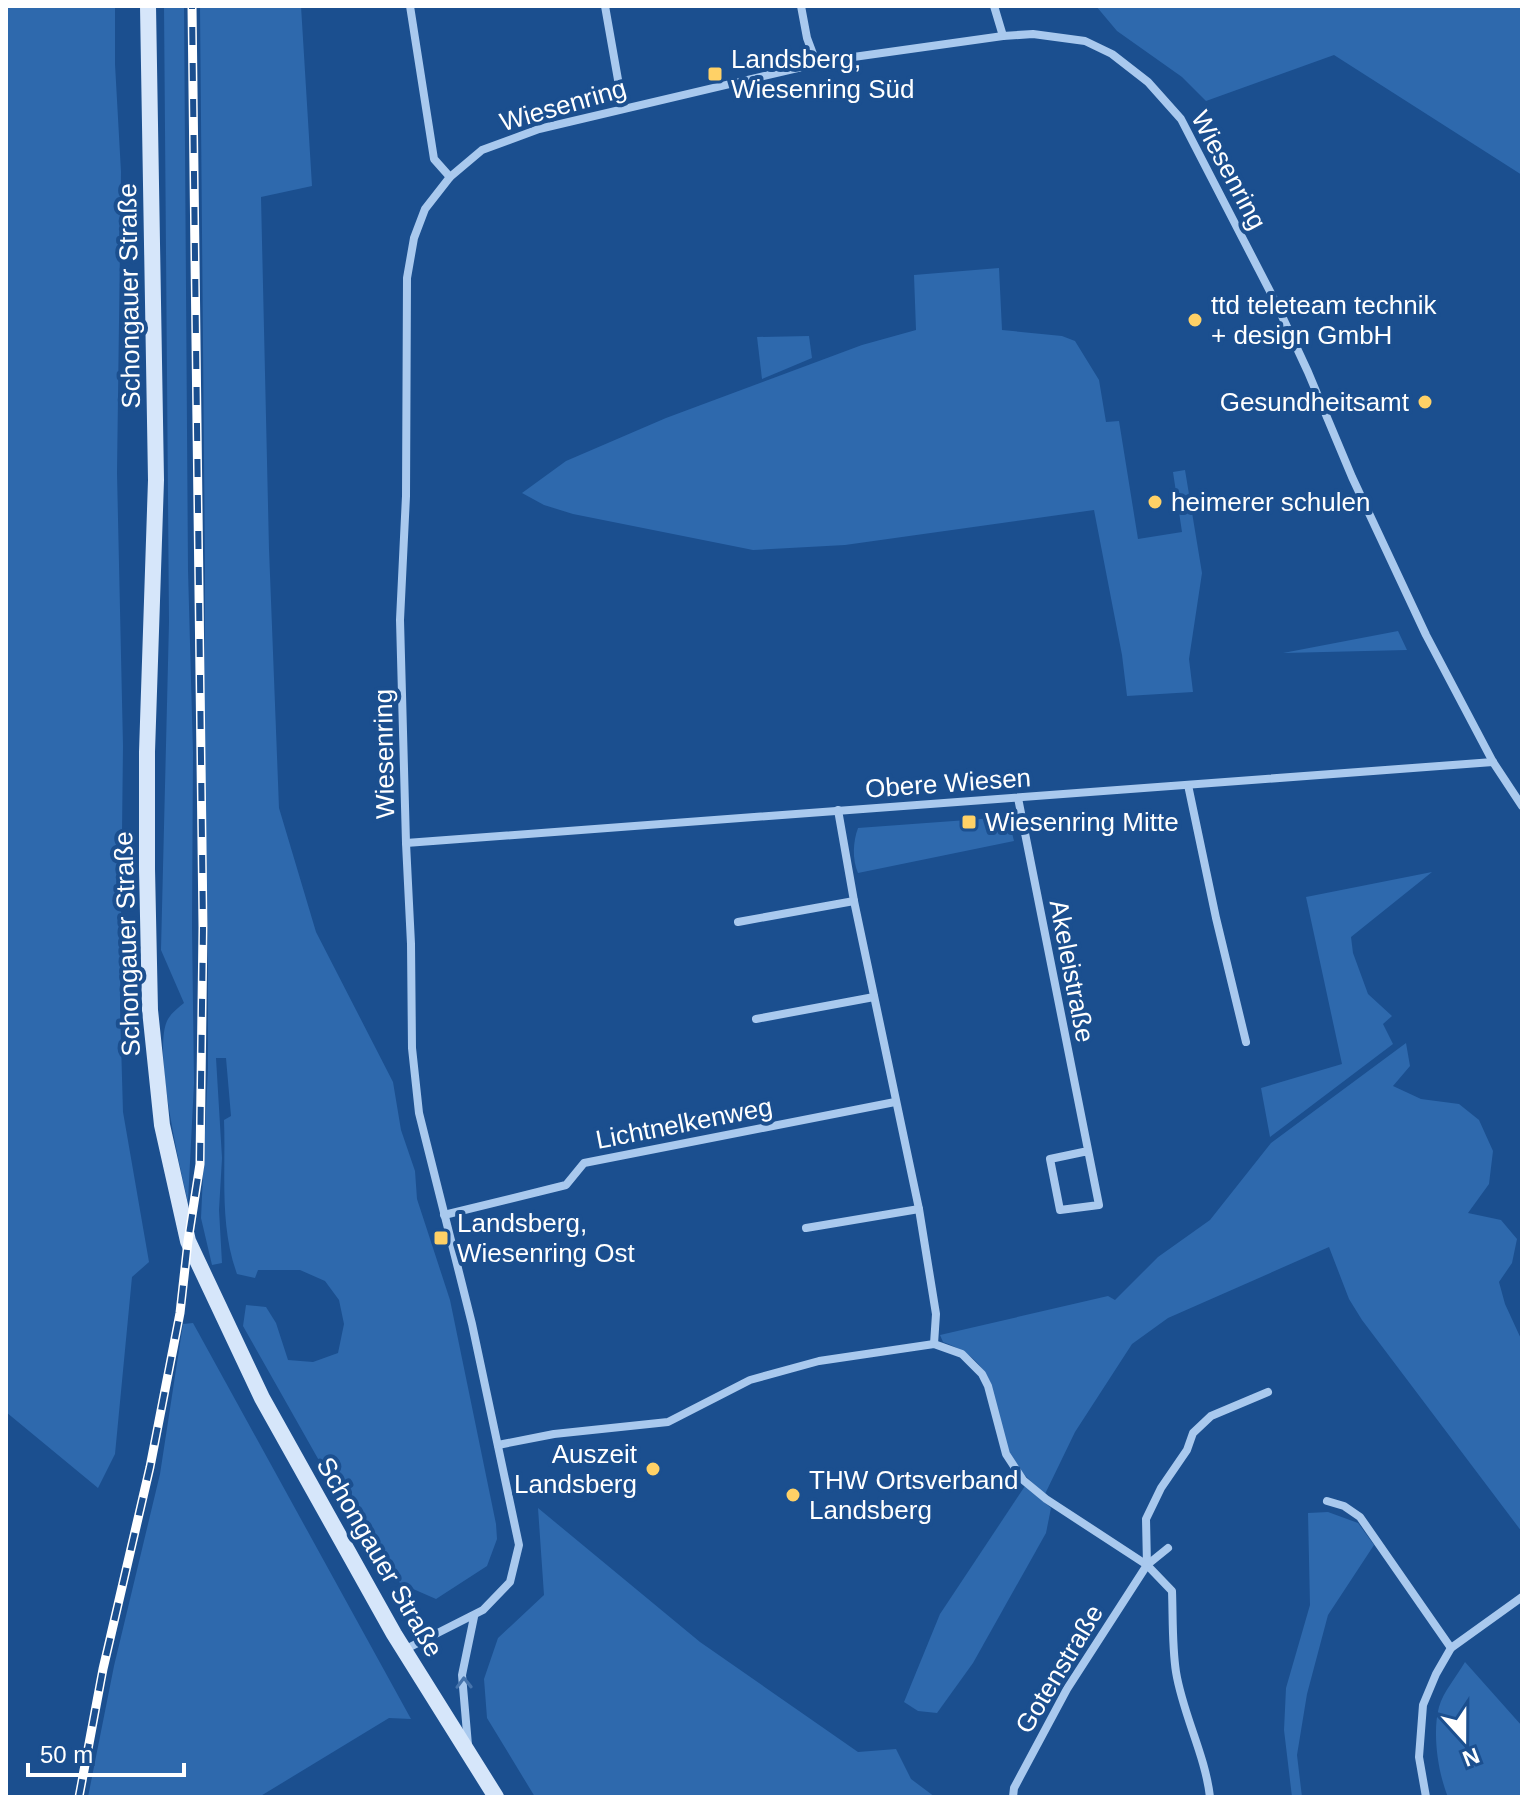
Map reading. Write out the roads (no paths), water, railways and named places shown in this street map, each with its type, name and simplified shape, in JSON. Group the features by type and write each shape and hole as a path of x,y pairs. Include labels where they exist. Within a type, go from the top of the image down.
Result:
{"main road":[{"name":"Schongauer Straße","path":"148,6 156,480 147,752 147,869 150,1010 162,1125 188,1241 262,1398 404,1650 496,1797"}],"street":[{"path":"410,6 434,159 450,177"},
{"path":"605,6 623,108"},
{"path":"801,6 807,38 816,62"},
{"path":"994,6 1003,36"},
{"name":"Wiesenring","path":"404,1650 474,1617 510,1582 519,1545 472,1324 419,1113 412,1048 400,620 406,496 407,278 414,238 425,209 450,177 482,150 539,129 816,62 1033,34 1085,41 1112,54 1148,82 1181,119 1275,301 1426,635 1493,762 1522,806"},
{"name":"Obere Wiesen","path":"406,843 1493,762"},
{"path":"1188,785 1246,1042"},
{"name":"Akeleistraße","path":"1018,798 1099,1205 1060,1210 1050,1159 1088,1151"},
{"path":"838,810 854,901 919,1209 936,1314 934,1344"},
{"path":"738,922 854,901"},
{"path":"756,1019 874,997"},
{"name":"Lichtnelkenweg","path":"444,1215 566,1185 584,1163 895,1102"},
{"path":"806,1228 919,1209"},
{"path":"498,1445 554,1434 668,1422 750,1380 819,1361 934,1344 962,1354 982,1374 988,1386 1006,1454 1023,1480 1046,1499 1147,1565 1172,1591 1176,1670 1192,1734 1207,1771 1210,1797"},
{"path":"1147,1565 1146,1519 1161,1488 1187,1450 1193,1433 1211,1416 1268,1392"},
{"path":"1327,1501 1344,1506 1368,1526 1451,1648"},
{"name":"Gotenstraße","path":"1013,1797 1014,1788 1067,1689 1147,1565 1168,1548"},
{"path":"1426,1797 1419,1757 1423,1705 1436,1674 1451,1648 1522,1597"},
{"path":"469,1750 462,1675 474,1617"}],"railway":[{"path":"79,1797 103,1669 150,1467 180,1313 200,1164 203,927 192,6"}],"place":[{"name":"Landsberg, Wiesenring Süd","path":"715,74"},
{"name":"ttd teleteam technik + design GmbH","path":"1195,320"},
{"name":"Gesundheitsamt","path":"1425,402"},
{"name":"heimerer schulen","path":"1155,502"},
{"name":"Wiesenring Mitte","path":"969,822"},
{"name":"Landsberg, Wiesenring Ost","path":"441,1238"},
{"name":"Auszeit Landsberg","path":"653,1469"},
{"name":"THW Ortsverband Landsberg","path":"793,1495"}]}
